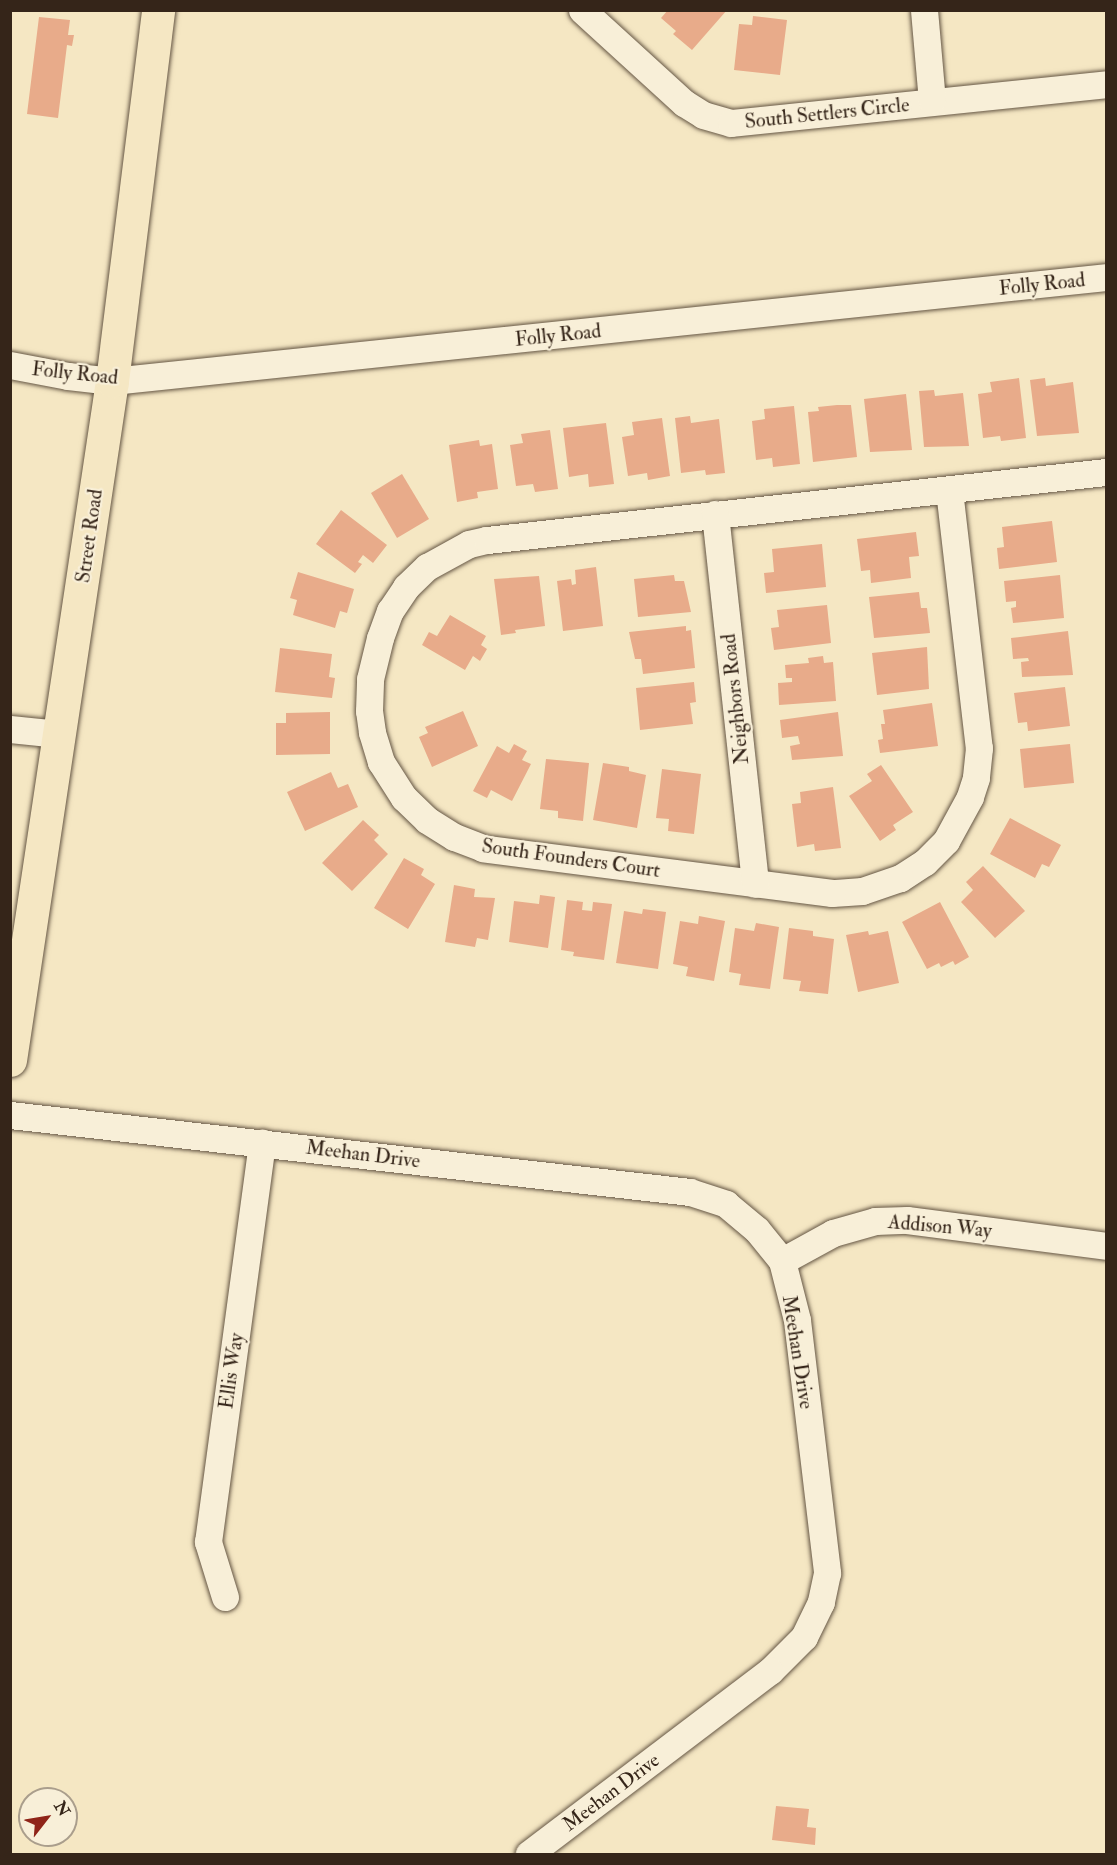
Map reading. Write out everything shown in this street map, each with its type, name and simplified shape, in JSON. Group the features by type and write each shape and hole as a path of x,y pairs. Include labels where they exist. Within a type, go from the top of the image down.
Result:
{"main road":[{"name":"Street Road","path":"10,1060 112,381 158,10"}],"street":[{"name":"South Settlers Circle","path":"582,10 684,103 703,115 731,123 1107,84"},
{"name":"South Settlers Circle","path":"924,10 932,101"},
{"name":"Folly Road","path":"10,365 68,376 112,381 1107,277"},
{"name":"South Founders Court","path":"949,490 979,748 973,788 958,824 946,841 925,862 900,878 862,891 832,893 483,848 454,837 427,820 404,798 392,781 378,752 369,711 370,679 380,638 390,611 406,587 427,567 451,552 487,540 1107,472"},
{"name":"Neighbors Road","path":"715,514 755,884"},
{"path":"10,729 59,734"},
{"name":"Meehan Drive","path":"10,1115 690,1192 726,1204 757,1230 782,1261 797,1320 827,1573 821,1602 804,1637 770,1671 529,1854"},
{"name":"Ellis Way","path":"225,1598 208,1542 262,1143"},
{"name":"Addison Way","path":"782,1261 832,1233 875,1221 919,1221 1107,1246"}],"building":[{"path":"668,10 727,10 692,50 673,34 676,31 661,18"},
{"path":"753,16 787,20 780,75 734,70 739,24 752,25"},
{"path":"39,17 70,20 68,35 74,35 72,46 67,45 58,118 27,114"},
{"path":"1019,378 1026,438 1001,441 1000,436 983,438 978,394 992,392 990,382"},
{"path":"1045,378 1046,386 1073,382 1079,433 1037,436 1030,380"},
{"path":"934,390 935,396 963,393 969,446 924,447 919,391"},
{"path":"906,394 912,450 870,452 864,399"},
{"path":"851,405 857,457 813,462 808,412 819,411 818,407"},
{"path":"794,406 800,464 773,467 772,458 756,460 752,421 765,419 764,409"},
{"path":"690,416 691,423 719,419 725,473 706,475 705,470 681,473 675,418"},
{"path":"662,418 670,476 648,480 647,473 628,476 622,437 634,435 632,422"},
{"path":"606,423 614,484 589,487 588,474 569,477 563,428"},
{"path":"550,430 558,489 535,492 533,484 516,486 510,445 523,443 521,434"},
{"path":"479,440 480,446 492,444 498,489 477,492 478,498 457,502 449,445"},
{"path":"402,474 429,519 397,538 371,493"},
{"path":"341,510 387,545 373,563 363,555 358,562 362,564 355,573 316,544"},
{"path":"1052,521 1057,562 999,569 997,548 1004,547 1002,527"},
{"path":"916,532 919,556 909,557 911,578 871,583 870,570 861,571 857,539"},
{"path":"822,544 826,587 766,593 764,573 774,572 772,549"},
{"path":"596,567 603,626 563,631 557,581 571,579 572,585 576,584 575,570"},
{"path":"298,572 354,589 347,613 340,611 335,628 293,615 297,600 290,598"},
{"path":"674,575 675,581 684,581 691,612 638,617 634,579"},
{"path":"1060,575 1064,618 1013,623 1011,608 1016,607 1016,601 1006,602 1004,581"},
{"path":"539,576 545,626 515,630 516,633 501,635 494,579"},
{"path":"919,592 921,608 927,608 930,633 874,638 869,597"},
{"path":"827,605 831,643 774,650 771,628 779,627 777,610"},
{"path":"450,615 486,636 481,645 487,649 480,661 473,656 465,670 422,645 429,632 437,636"},
{"path":"686,626 686,631 691,630 695,668 643,674 641,659 635,659 629,632"},
{"path":"1068,631 1073,675 1022,677 1021,662 1029,661 1028,658 1013,659 1011,638"},
{"path":"927,647 929,689 877,695 872,653"},
{"path":"280,648 332,654 329,677 335,678 332,698 275,692"},
{"path":"823,656 824,663 833,662 836,701 779,705 778,683 792,682 792,678 786,678 785,665 809,663 808,658"},
{"path":"694,682 696,702 690,703 693,724 640,730 636,688"},
{"path":"1065,687 1070,726 1028,731 1027,722 1018,723 1014,693"},
{"path":"932,703 938,746 880,753 878,740 883,739 881,724 885,724 883,710"},
{"path":"463,711 478,746 432,767 419,737 428,733 425,727"},
{"path":"330,712 330,754 276,755 276,723 286,723 286,713"},
{"path":"838,712 843,756 792,760 790,746 800,744 798,736 782,738 780,720"},
{"path":"514,744 527,751 522,760 531,764 512,801 491,790 487,798 473,791 497,746 509,753"},
{"path":"1070,744 1074,783 1024,788 1020,749"},
{"path":"546,759 589,763 583,821 558,818 558,811 540,809"},
{"path":"603,763 629,767 629,771 646,775 637,828 593,820"},
{"path":"881,765 913,812 893,825 896,830 880,841 849,796 872,781 867,774"},
{"path":"662,769 701,774 694,834 668,831 669,819 656,818"},
{"path":"331,772 338,788 348,784 358,807 305,831 287,792"},
{"path":"833,787 841,848 815,851 814,844 797,847 792,804 801,803 800,792"},
{"path":"1010,818 1061,845 1049,867 1042,864 1035,878 990,854"},
{"path":"363,820 379,835 374,840 388,854 352,891 322,863"},
{"path":"404,858 424,869 421,875 435,884 408,929 374,908"},
{"path":"983,866 1025,911 995,938 961,902 973,890 966,882"},
{"path":"454,885 475,889 474,897 495,898 488,940 477,938 475,947 445,942"},
{"path":"540,895 555,897 548,948 509,942 514,901 539,904"},
{"path":"567,900 583,902 582,910 592,911 593,902 612,904 604,960 573,956 574,952 561,950"},
{"path":"940,902 969,957 955,965 953,961 941,967 939,963 927,969 902,922"},
{"path":"643,909 666,912 658,969 616,963 624,911 642,914"},
{"path":"699,916 725,921 714,981 686,976 688,967 673,964 680,921 698,924"},
{"path":"756,923 779,927 770,989 739,985 741,974 729,972 735,928 754,931"},
{"path":"789,928 813,931 813,936 834,939 828,994 799,991 801,981 783,979"},
{"path":"868,931 869,935 888,931 899,983 858,992 846,935"},
{"path":"776,1806 809,1809 807,1827 816,1828 815,1845 772,1840"}]}
